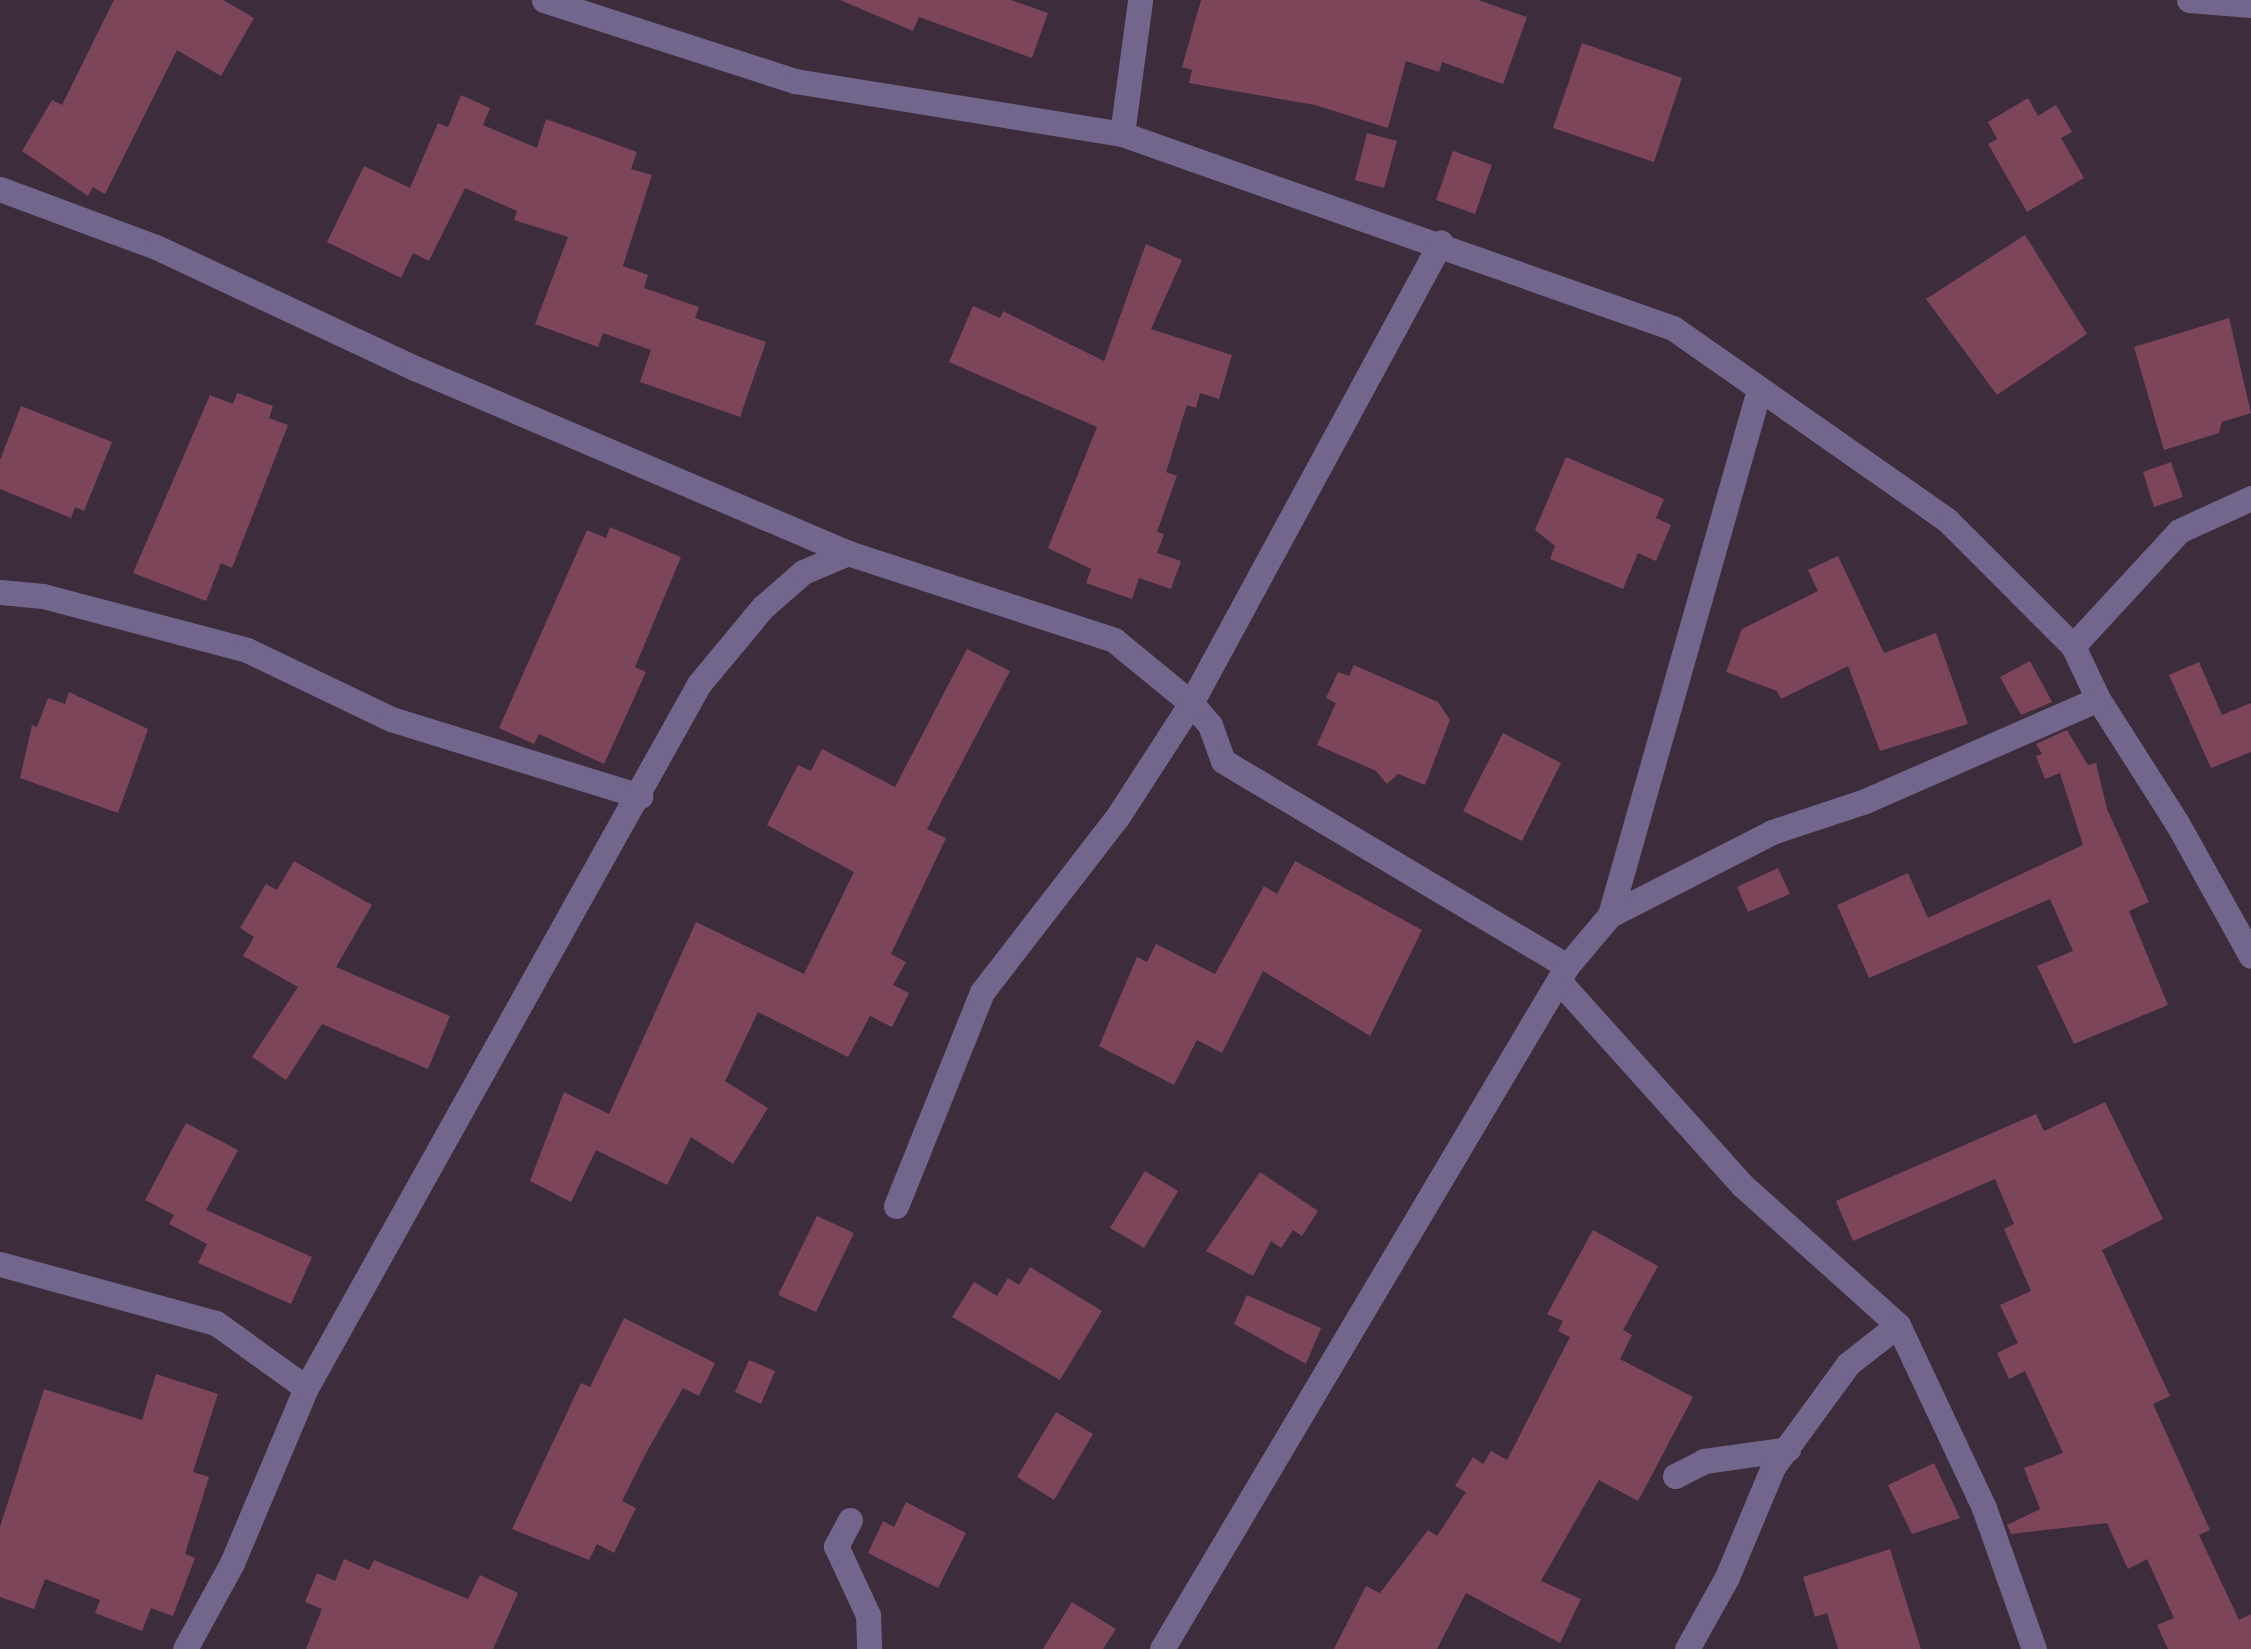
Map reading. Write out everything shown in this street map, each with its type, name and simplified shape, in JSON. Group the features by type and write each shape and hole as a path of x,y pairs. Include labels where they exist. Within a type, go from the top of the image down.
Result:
{"street":[{"path":"544,0 795,81 1122,134 1440,242 1672,328 1948,520 2073,646 2098,699 2177,822 2251,956"},
{"path":"1122,134 1140,0"},
{"path":"2189,0 2251,5"},
{"path":"0,189 156,247 417,370 848,553 1114,640 1191,703 1210,724 1223,761 1563,974 1742,1185 1898,1325 1984,1508 2034,1649"},
{"path":"896,1206 982,992 1118,816 1191,703 1440,242"},
{"path":"1162,1649 1563,974 1610,915 1759,390"},
{"path":"2073,646 2179,531 2251,498"},
{"path":"185,1649 232,1563 306,1388 640,796 699,684 763,607 804,572 848,553"},
{"path":"0,592 43,596 247,650 391,719 640,796"},
{"path":"1610,915 1772,832 1865,802 2098,699"},
{"path":"0,1264 216,1323 306,1388"},
{"path":"1687,1649 1788,1449 1848,1364 1898,1325"},
{"path":"1675,1476 1704,1460 1763,1447 1788,1449"},
{"path":"850,1520 836,1546 868,1614 870,1649"}],"building":[{"path":"114,0 223,0 254,18 221,76 177,50 105,194 93,187 88,196 22,151 52,100 62,105"},
{"path":"840,0 1011,0 1048,13 1032,58 919,17 913,31"},
{"path":"1201,0 1478,0 1527,17 1503,84 1442,62 1439,72 1406,61 1388,128 1315,105 1189,83 1192,70 1182,67"},
{"path":"1582,43 1682,78 1654,162 1553,128"},
{"path":"461,95 490,108 483,125 537,148 546,119 637,152 631,169 652,175 623,266 648,275 644,288 699,307 695,318 766,342 740,417 640,382 651,350 603,333 598,347 535,324 568,237 514,220 517,211 465,188 429,261 413,253 401,278 327,242 364,166 410,188 438,123 448,127"},
{"path":"2028,98 2038,116 2056,105 2072,132 2061,138 2084,178 2027,212 1988,144 1997,139 1988,122"},
{"path":"1367,133 1397,141 1384,188 1355,180"},
{"path":"1453,151 1492,165 1475,214 1436,200"},
{"path":"2025,235 2087,334 1997,395 1926,299"},
{"path":"1146,244 1182,260 1151,329 1232,355 1219,399 1200,393 1196,408 1187,405 1166,472 1177,476 1157,532 1164,534 1157,553 1181,561 1171,589 1139,578 1132,599 1086,583 1091,569 1048,548 1097,427 949,362 973,306 1000,318 1003,311 1104,361"},
{"path":"2229,318 2251,413 2222,422 2219,433 2164,450 2134,347"},
{"path":"237,393 273,406 269,418 288,425 232,568 221,563 206,601 133,573 210,395 233,404"},
{"path":"21,406 112,442 84,511 75,507 71,518 0,489 0,460"},
{"path":"1566,457 1664,499 1656,518 1671,525 1656,561 1638,553 1623,589 1550,559 1555,546 1535,530"},
{"path":"2171,462 2183,497 2154,507 2143,472"},
{"path":"610,527 681,557 635,667 646,672 604,764 539,734 534,744 499,728 587,530 606,538"},
{"path":"1838,556 1884,653 1936,633 1968,724 1880,751 1848,666 1781,699 1777,691 1726,672 1742,629 1818,591 1808,570"},
{"path":"967,649 1010,671 927,829 946,838 891,954 906,962 893,985 909,993 892,1027 870,1016 848,1057 758,1012 725,1081 768,1108 733,1164 691,1137 667,1185 596,1150 571,1202 530,1181 564,1092 609,1114 696,922 804,974 854,872 767,825 798,765 811,771 822,749 895,787"},
{"path":"2030,661 2052,702 2021,715 2000,677"},
{"path":"2199,662 2222,715 2251,703 2251,752 2211,768 2169,675"},
{"path":"1354,665 1438,702 1450,720 1425,785 1398,774 1387,784 1376,771 1317,745 1336,703 1326,698 1338,672 1349,676"},
{"path":"69,692 148,729 118,813 20,778 32,725 37,727 48,698 65,704"},
{"path":"2067,730 2088,765 2096,763 2107,809 2149,902 2129,911 2168,1005 2074,1044 2037,966 2073,951 2050,899 1869,978 1837,905 1908,873 1928,918 2083,845 2060,773 2045,779 2036,756 2042,754 2036,744"},
{"path":"1503,733 1561,763 1522,841 1463,811"},
{"path":"294,861 372,905 336,967 450,1016 428,1069 322,1024 286,1080 252,1057 298,987 243,956 254,937 240,928 266,884 277,890"},
{"path":"1295,861 1422,930 1370,1036 1263,971 1222,1053 1197,1040 1174,1085 1099,1046 1137,957 1147,962 1156,944 1215,974 1264,886 1277,894"},
{"path":"1778,868 1790,894 1748,912 1737,887"},
{"path":"2105,1102 2163,1219 2102,1250 2170,1396 2153,1404 2210,1530 2199,1535 2239,1620 2251,1614 2251,1649 2168,1649 2157,1625 2174,1618 2147,1559 2128,1569 2107,1523 2011,1534 2007,1525 2040,1509 2024,1468 2063,1453 2025,1371 2009,1379 1997,1353 2018,1343 2000,1305 2031,1291 2004,1229 2014,1224 1995,1179 1853,1241 1836,1201 2036,1114 2044,1131"},
{"path":"186,1123 238,1150 206,1210 312,1257 291,1304 198,1263 207,1244 169,1224 174,1215 145,1200"},
{"path":"1145,1171 1178,1191 1144,1248 1110,1228"},
{"path":"1260,1172 1318,1211 1302,1236 1293,1230 1281,1248 1271,1241 1253,1276 1206,1251"},
{"path":"817,1216 854,1233 816,1312 778,1295"},
{"path":"1593,1230 1658,1266 1623,1330 1632,1335 1620,1359 1693,1397 1638,1501 1599,1480 1541,1581 1581,1599 1560,1643 1466,1593 1437,1649 1334,1649 1366,1586 1380,1593 1428,1530 1437,1536 1466,1492 1455,1486 1473,1457 1483,1464 1491,1451 1507,1460 1570,1337 1558,1331 1563,1321 1547,1314"},
{"path":"1030,1267 1102,1311 1060,1380 952,1317 974,1282 997,1296 1008,1278 1019,1285"},
{"path":"1247,1295 1321,1328 1306,1364 1234,1324"},
{"path":"624,1318 715,1363 699,1396 683,1388 646,1453 622,1501 636,1508 614,1553 597,1544 589,1560 512,1529 581,1383 590,1387"},
{"path":"749,1360 775,1371 761,1404 735,1392"},
{"path":"156,1374 218,1394 193,1472 209,1477 185,1554 195,1558 173,1616 151,1608 142,1631 95,1613 100,1600 45,1579 34,1609 0,1597 0,1527 44,1389 142,1420"},
{"path":"1056,1412 1093,1434 1054,1500 1017,1477"},
{"path":"1934,1463 1960,1518 1912,1534 1888,1485"},
{"path":"906,1502 966,1533 938,1588 868,1553 883,1521 894,1527"},
{"path":"1890,1549 1921,1649 1838,1649 1827,1613 1815,1617 1803,1577"},
{"path":"344,1559 369,1570 374,1560 468,1599 480,1575 518,1593 493,1649 306,1649 322,1609 305,1602 317,1573 335,1581"},
{"path":"1072,1602 1116,1629 1103,1649 1043,1649"}]}
